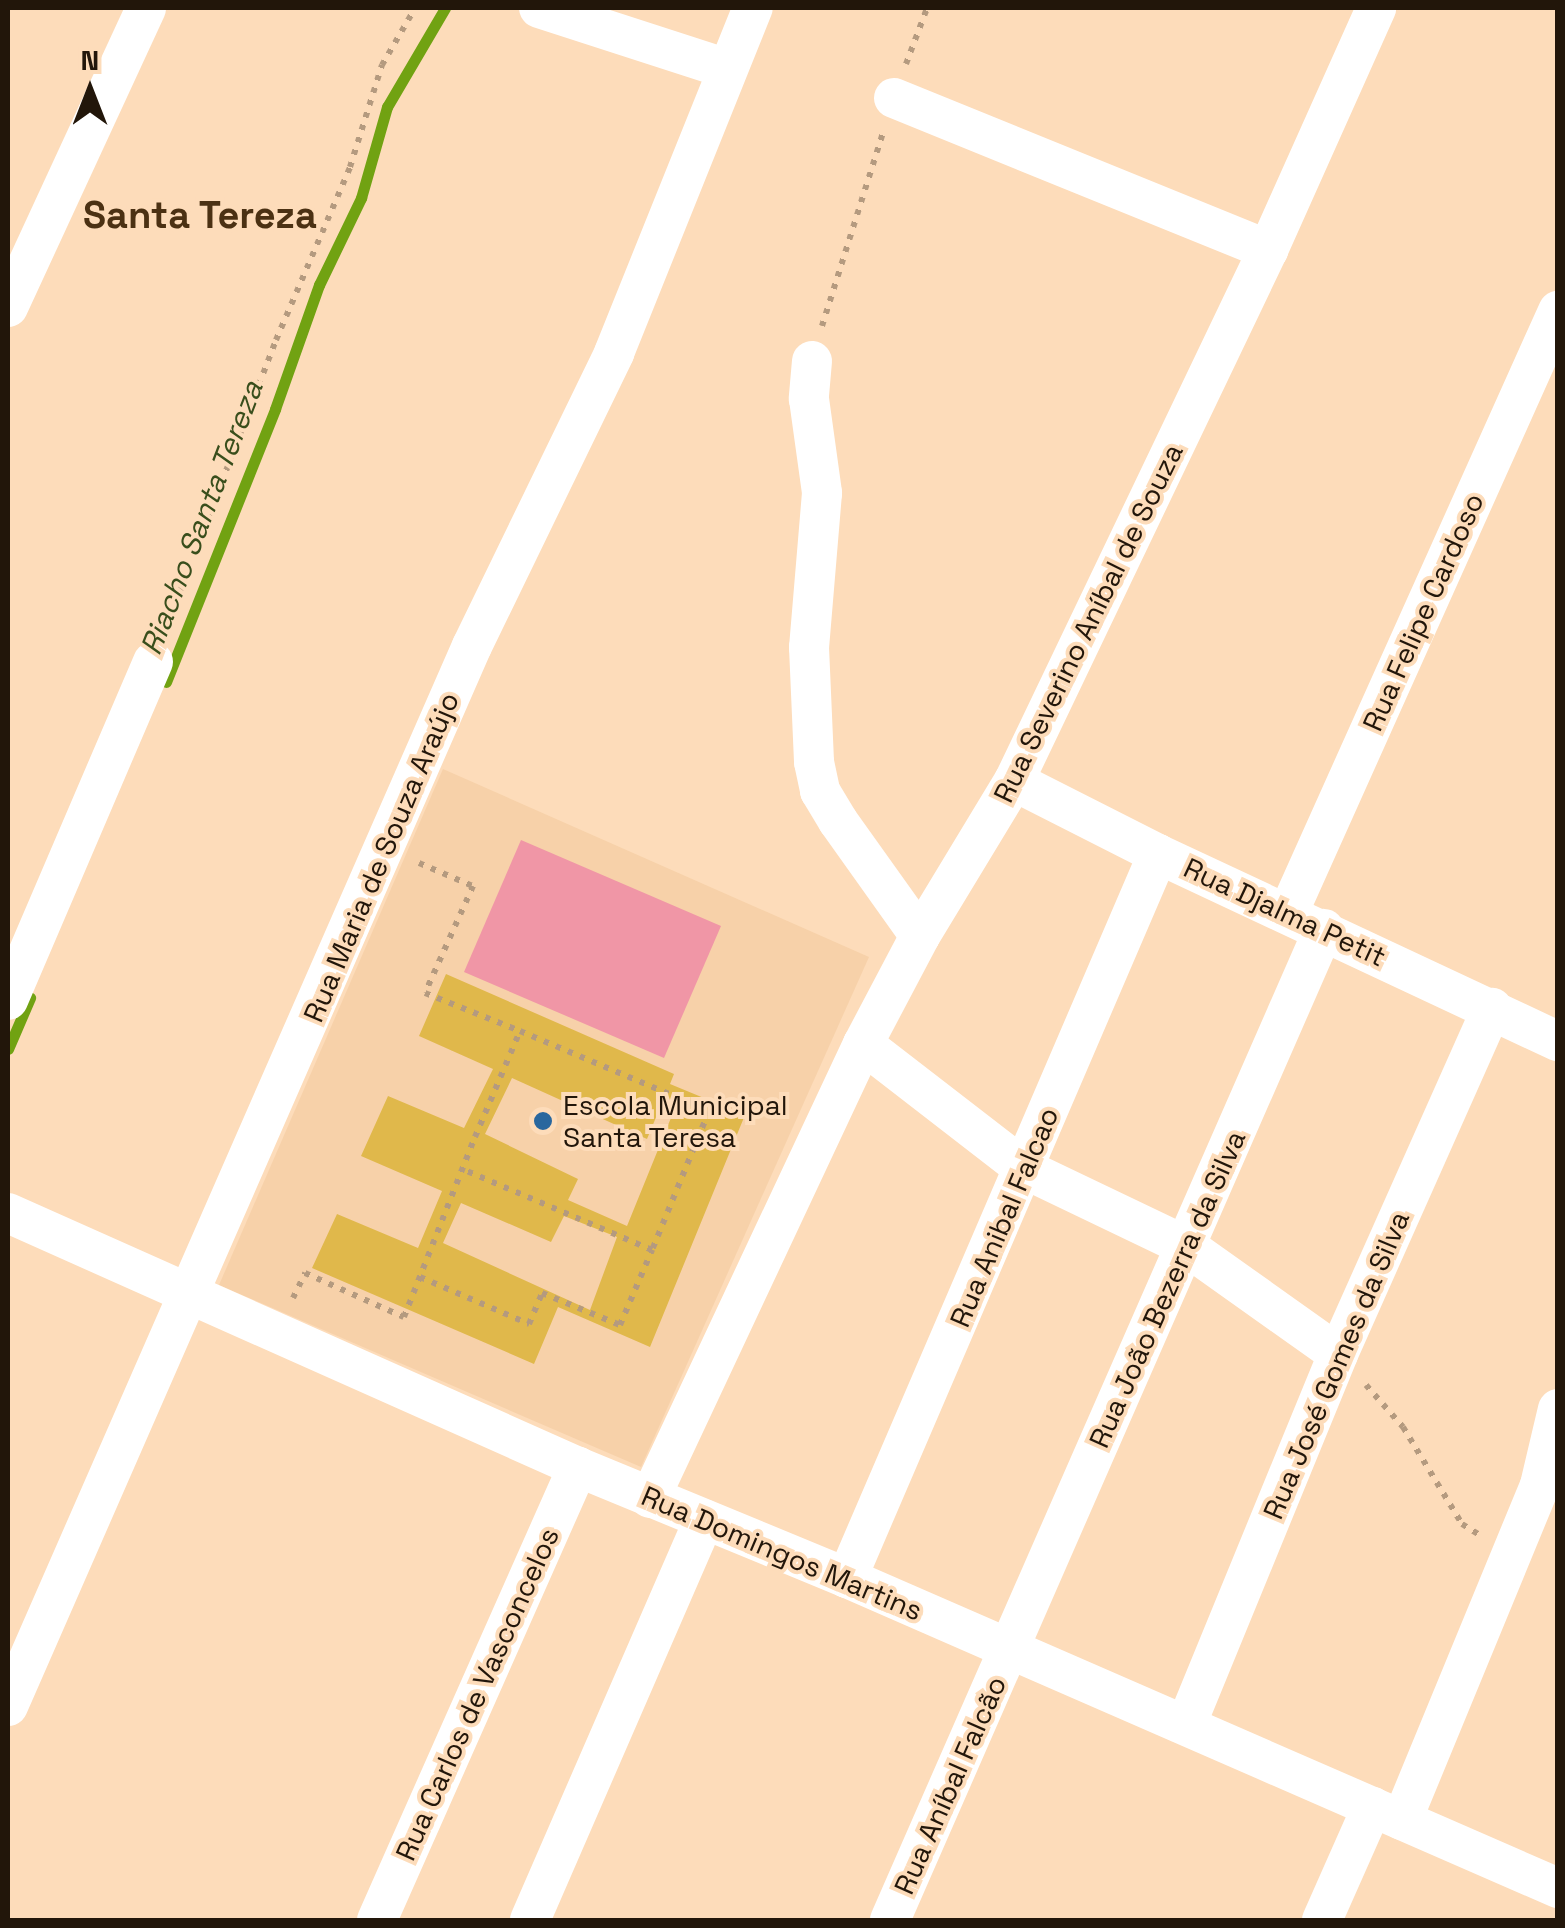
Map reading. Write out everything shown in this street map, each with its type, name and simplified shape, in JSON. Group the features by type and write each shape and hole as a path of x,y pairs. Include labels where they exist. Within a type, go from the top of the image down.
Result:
{"street":[{"path":"11,289 146,8"},
{"path":"539,8 725,68"},
{"name":"Rua Maria de Souza Araújo","path":"8,1706 472,646 614,353 725,68 753,8"},
{"name":"Rua Severino Aníbal de Souza","path":"650,1498 863,1044 920,936 1014,781 1268,250 1376,8"},
{"path":"894,98 1268,250"},
{"name":"Rua Felipe Cardoso","path":"1306,921 1558,312"},
{"path":"812,360 810,399 822,492 810,646 814,762 820,791 829,806 920,936"},
{"path":"8,1000 153,662"},
{"name":"Rua Djalma Petit","path":"1014,781 1158,854 1558,1041"},
{"name":"Rua Anibal Falcao","path":"847,1578 1158,854"},
{"name":"Rua João Bezerra da Silva","path":"1010,1650 1186,1246 1306,921"},
{"name":"Rua José Gomes da Silva","path":"1186,1724 1338,1354 1492,1008"},
{"path":"863,1044 1024,1169 1186,1246 1338,1354"},
{"name":"Rua Domingos Martins","path":"8,1214 578,1467 847,1578 1558,1888"},
{"path":"1322,1920 1387,1814 1513,1554 1540,1485 1558,1409"},
{"name":"Rua Carlos de Vasconcelos","path":"376,1920 578,1467"},
{"path":"530,1920 704,1519"},
{"name":"Rua Aníbal Falcão","path":"890,1920 1010,1650"}],"path":[{"path":"153,662 276,340 350,166 382,65 415,8"},
{"path":"812,360 894,98 927,8"},
{"path":"385,850 473,886 425,993 709,1112 620,1325 542,1293 529,1324 420,1277"},
{"path":"278,1331 305,1273 404,1316 520,1031"},
{"path":"462,1169 652,1250"},
{"path":"1338,1354 1403,1427 1462,1524 1513,1554"}],"shaded area":[{"name":"Escola Municipal Santa Teresa","path":"443,769 869,957 641,1467 219,1285"},
{"path":"521,840 721,926 664,1058 464,972"}],"building":[{"path":"446,974 674,1074 670,1084 745,1115 650,1347 558,1307 534,1364 312,1268 337,1214 418,1248 442,1191 361,1156 388,1096 464,1128 493,1069 419,1036","holes":["512,1078 647,1139 664,1098 677,1103 627,1226 568,1200 578,1179 485,1134","461,1203 551,1242 564,1216 617,1237 590,1310 443,1243"]}],"waterway":[{"name":"Riacho Santa Tereza","path":"166,682 275,409 319,285 361,198 387,107 445,8"},
{"name":"Riacho Santa Tereza","path":"8,1049 30,998"}],"place":[{"name":"Escola Municipal Santa Teresa","path":"543,1121"}],"district":[{"name":"Santa Tereza","path":"200,216"}]}
